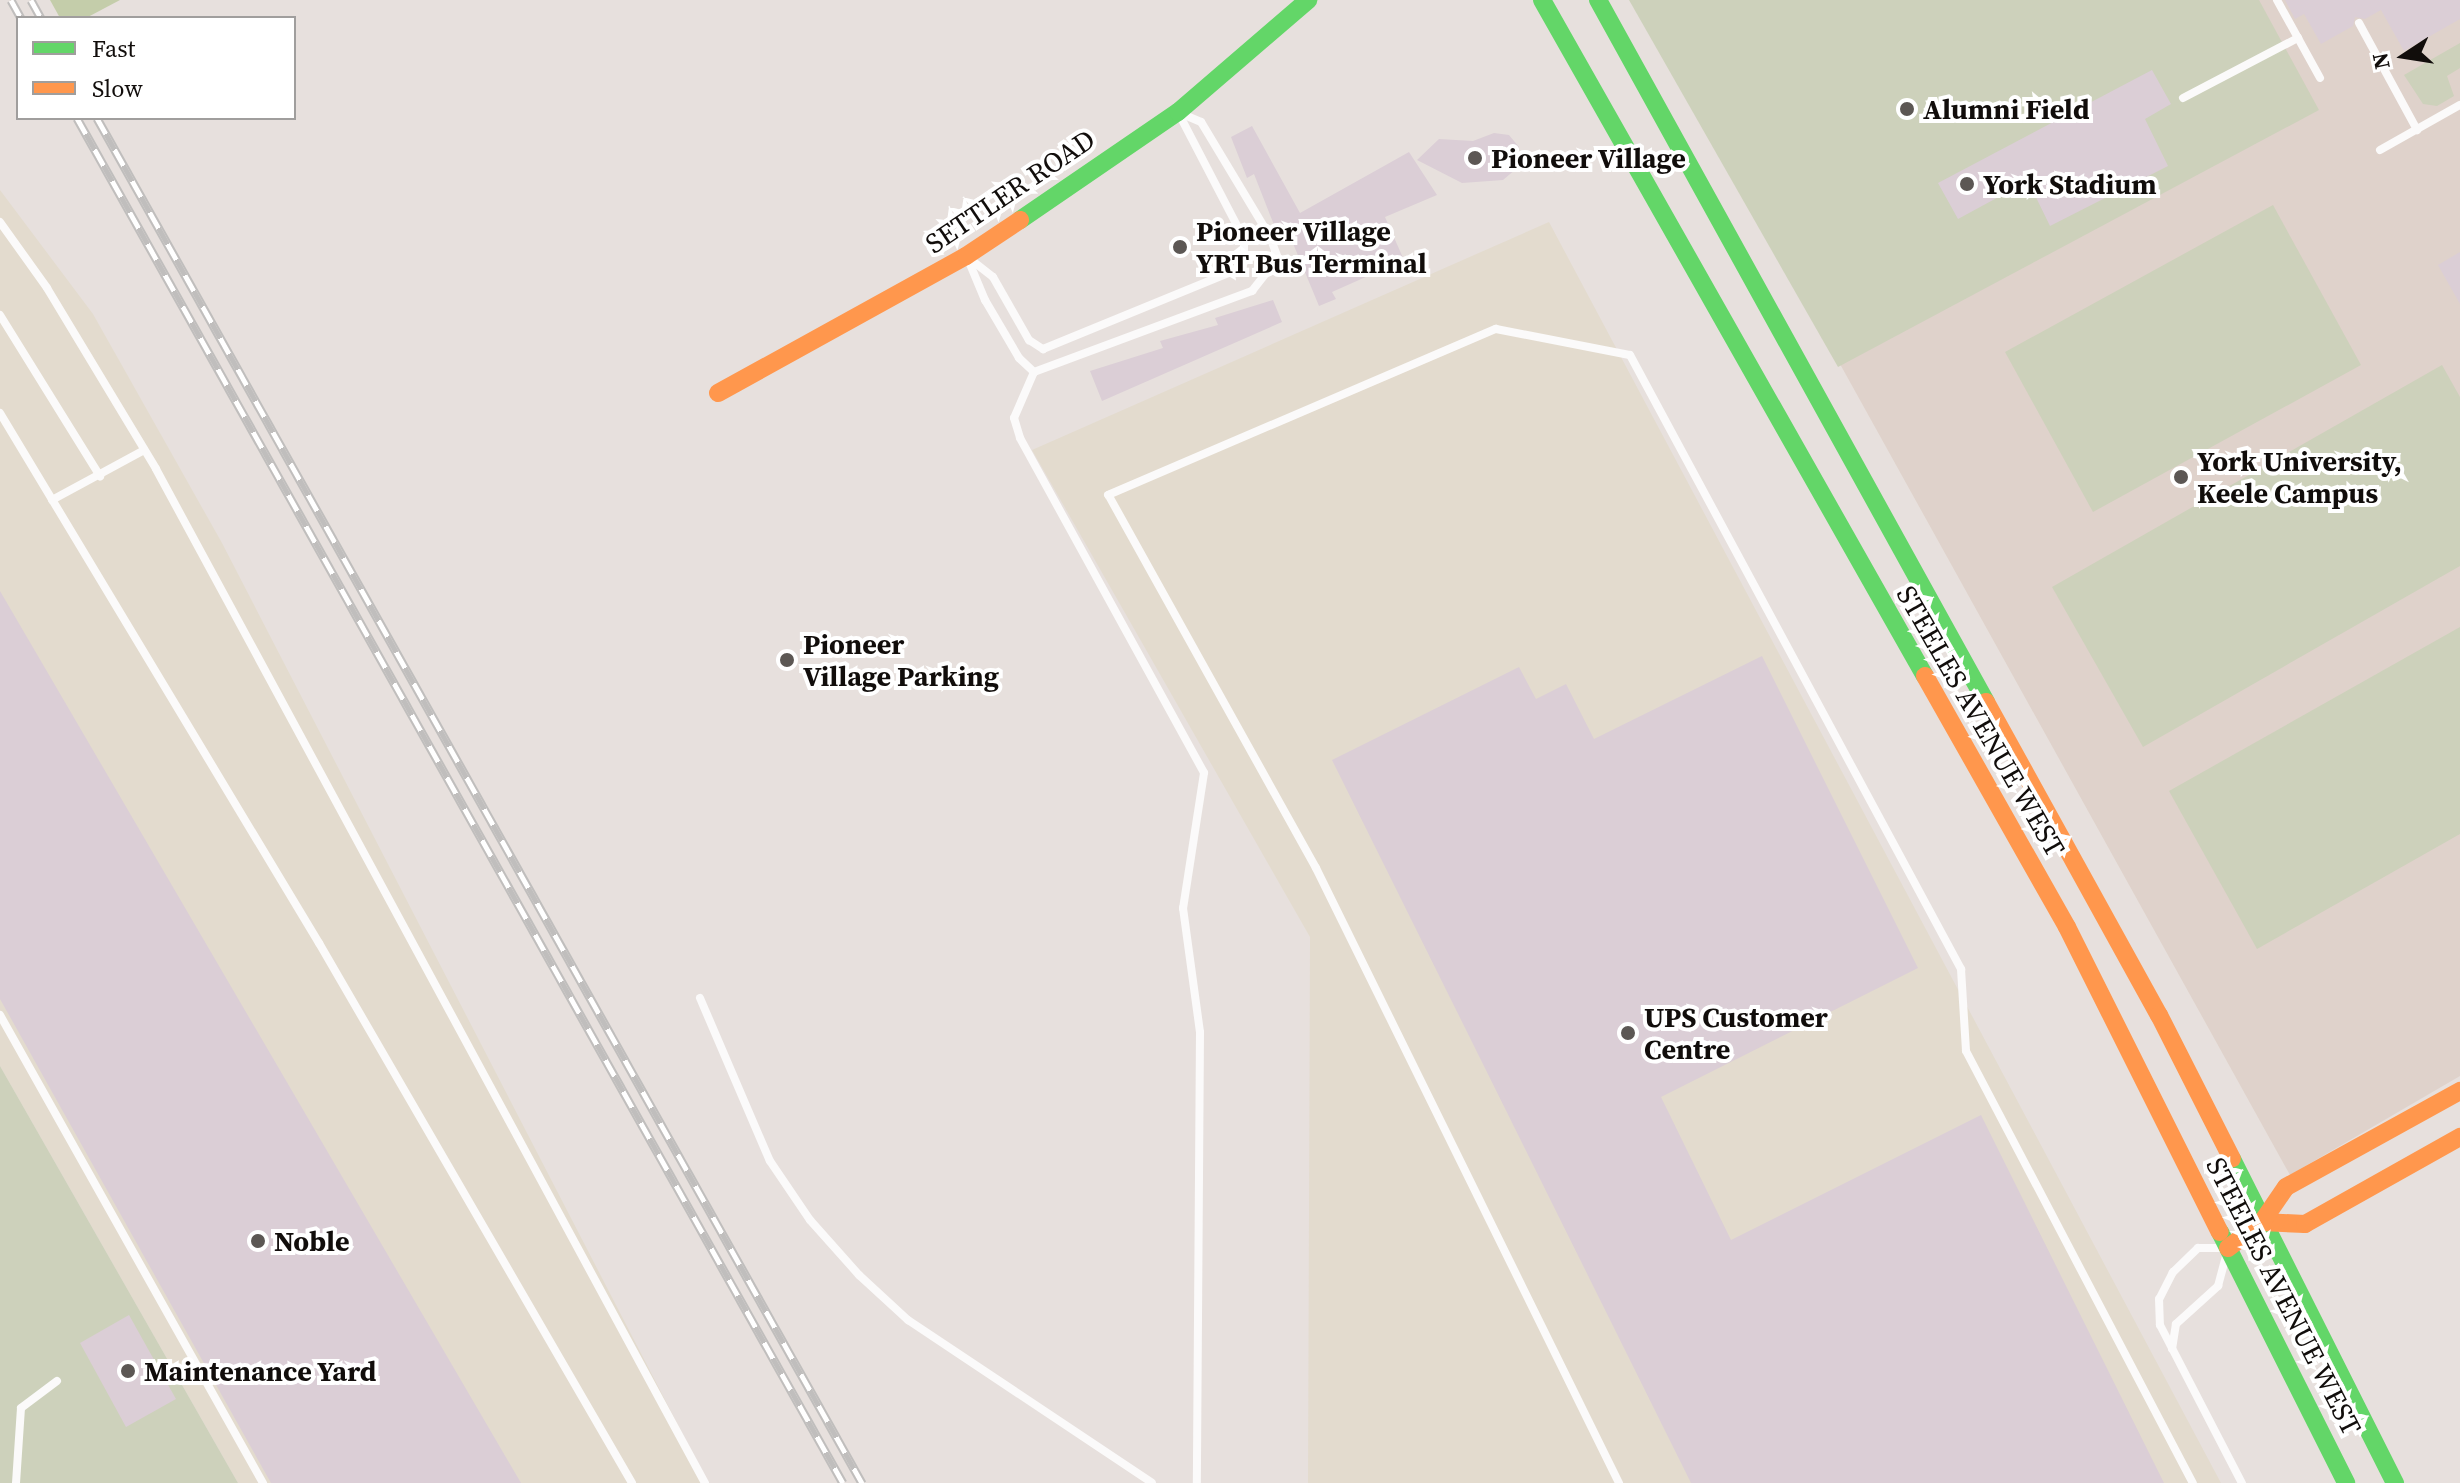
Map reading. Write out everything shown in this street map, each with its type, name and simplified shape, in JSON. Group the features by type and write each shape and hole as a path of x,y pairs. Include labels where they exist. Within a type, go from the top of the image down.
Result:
{"main road":[{"name":"SETTLER ROAD","path":"718,393 966,256 1178,112 1308,0"},
{"name":"STEELES AVENUE WEST","path":"1542,0 2067,927 2346,1483"},
{"name":"STEELES AVENUE WEST","path":"1598,0 2159,1015 2395,1483"},
{"path":"2228,1248 2262,1222 2286,1187 2460,1091"},
{"path":"2262,1222 2305,1224 2460,1137"}],"lane":[{"path":"2277,0 2320,78"},
{"path":"2359,23 2417,130"},
{"path":"2183,98 2298,38"},
{"path":"2380,150 2460,105"},
{"path":"966,256 993,277 1029,340 1043,349 1233,271 1244,262 1244,239 1178,112"},
{"path":"1178,112 1201,122 1269,235 1278,258 1252,291 1034,372 1014,418 1020,438 1204,773 1183,908 1200,1032 1197,1483"},
{"path":"0,222 47,288 144,450 705,1483"},
{"path":"966,256 998,323 1034,372"},
{"path":"0,315 100,476"},
{"path":"1619,1483 1316,868 1108,495 1496,329 1630,355 1961,969 1966,1051 2193,1483"},
{"path":"0,413 319,943 632,1483"},
{"path":"52,500 144,450"},
{"path":"700,998 770,1161 810,1220 859,1275 908,1320 1152,1483"},
{"path":"0,1015 263,1483"},
{"path":"2172,1349 2176,1324 2218,1286 2228,1248 2198,1248 2164,1286 2159,1299 2160,1325 2238,1482"},
{"path":"16,1483 21,1408 57,1381"}],"shaded area":[{"name":"York University, Keele Campus","path":"1638,0 2460,0 2460,1076 2290,1175"},
{"path":"0,190 93,314 222,543 708,1483 238,1483 0,1066"},
{"path":"1549,222 2221,1483 1308,1483 1310,937 1032,450"}],"green space":[{"path":"50,0 120,0 90,16 59,16"},
{"name":"York Stadium","path":"1629,0 2259,0 2319,110 1838,367"},
{"path":"2460,43 2460,68 2447,76 2454,96 2437,106 2423,104 2404,75"},
{"path":"2273,205 2361,365 2093,512 2005,352"},
{"path":"2442,365 2460,397 2460,566 2143,747 2052,587"},
{"path":"2460,627 2460,834 2257,949 2169,791"},
{"path":"0,1066 238,1483 0,1483"}],"building":[{"path":"2285,0 2460,0 2460,19 2404,51 2381,10 2365,19 2355,17 2353,26 2321,44 2304,14 2295,19"},
{"path":"2152,70 2171,104 2145,119 2168,166 2050,226 2028,181 1958,219 1938,183"},
{"path":"1252,126 1300,213 1409,152 1437,195 1385,217 1404,260 1332,292 1336,299 1319,306 1287,229 1280,222 1274,225 1254,174 1247,178 1231,137"},
{"name":"Pioneer Village","path":"1494,133 1509,135 1519,147 1516,169 1503,180 1462,183 1417,160 1439,139 1473,141"},
{"path":"2460,252 2460,304 2438,265"},
{"path":"1273,300 1282,322 1102,401 1090,371 1163,348 1160,341 1218,325 1215,318"},
{"name":"Noble","path":"0,591 521,1483 271,1483 0,999"},
{"name":"UPS Customer Centre","path":"1762,656 1918,968 1661,1097 1731,1240 1981,1115 2164,1483 1691,1483 1332,760 1519,667 1536,699 1566,684 1594,739"},
{"name":"Maintenance Yard","path":"129,1315 176,1399 126,1427 80,1343"}],"railway":[{"path":"11,0 20,16"},
{"path":"31,0 40,16"},
{"path":"78,120 843,1483"},
{"path":"98,120 862,1483"}],"traffic: fast":[{"path":"1020,220 1178,112 1308,0"},
{"path":"1542,0 1925,676"},
{"path":"1598,0 1986,702"},
{"path":"2232,1159 2395,1483"},
{"path":"2220,1232 2346,1483"}],"traffic: slow":[{"path":"718,393 966,256 1020,220"},
{"path":"1925,676 2067,927 2220,1232"},
{"path":"1986,702 2159,1015 2232,1159"},
{"path":"2228,1248 2262,1222 2286,1187 2460,1091"},
{"path":"2262,1222 2305,1224 2460,1137"}],"place":[{"name":"Alumni Field","path":"1907,109"},
{"name":"Pioneer Village","path":"1475,158"},
{"name":"York Stadium","path":"1967,184"},
{"name":"Pioneer Village YRT Bus Terminal","path":"1180,247"},
{"name":"York University, Keele Campus","path":"2181,477"},
{"name":"Pioneer Village Parking","path":"787,660"},
{"name":"UPS Customer Centre","path":"1628,1033"},
{"name":"Noble","path":"258,1241"},
{"name":"Maintenance Yard","path":"128,1371"}]}
